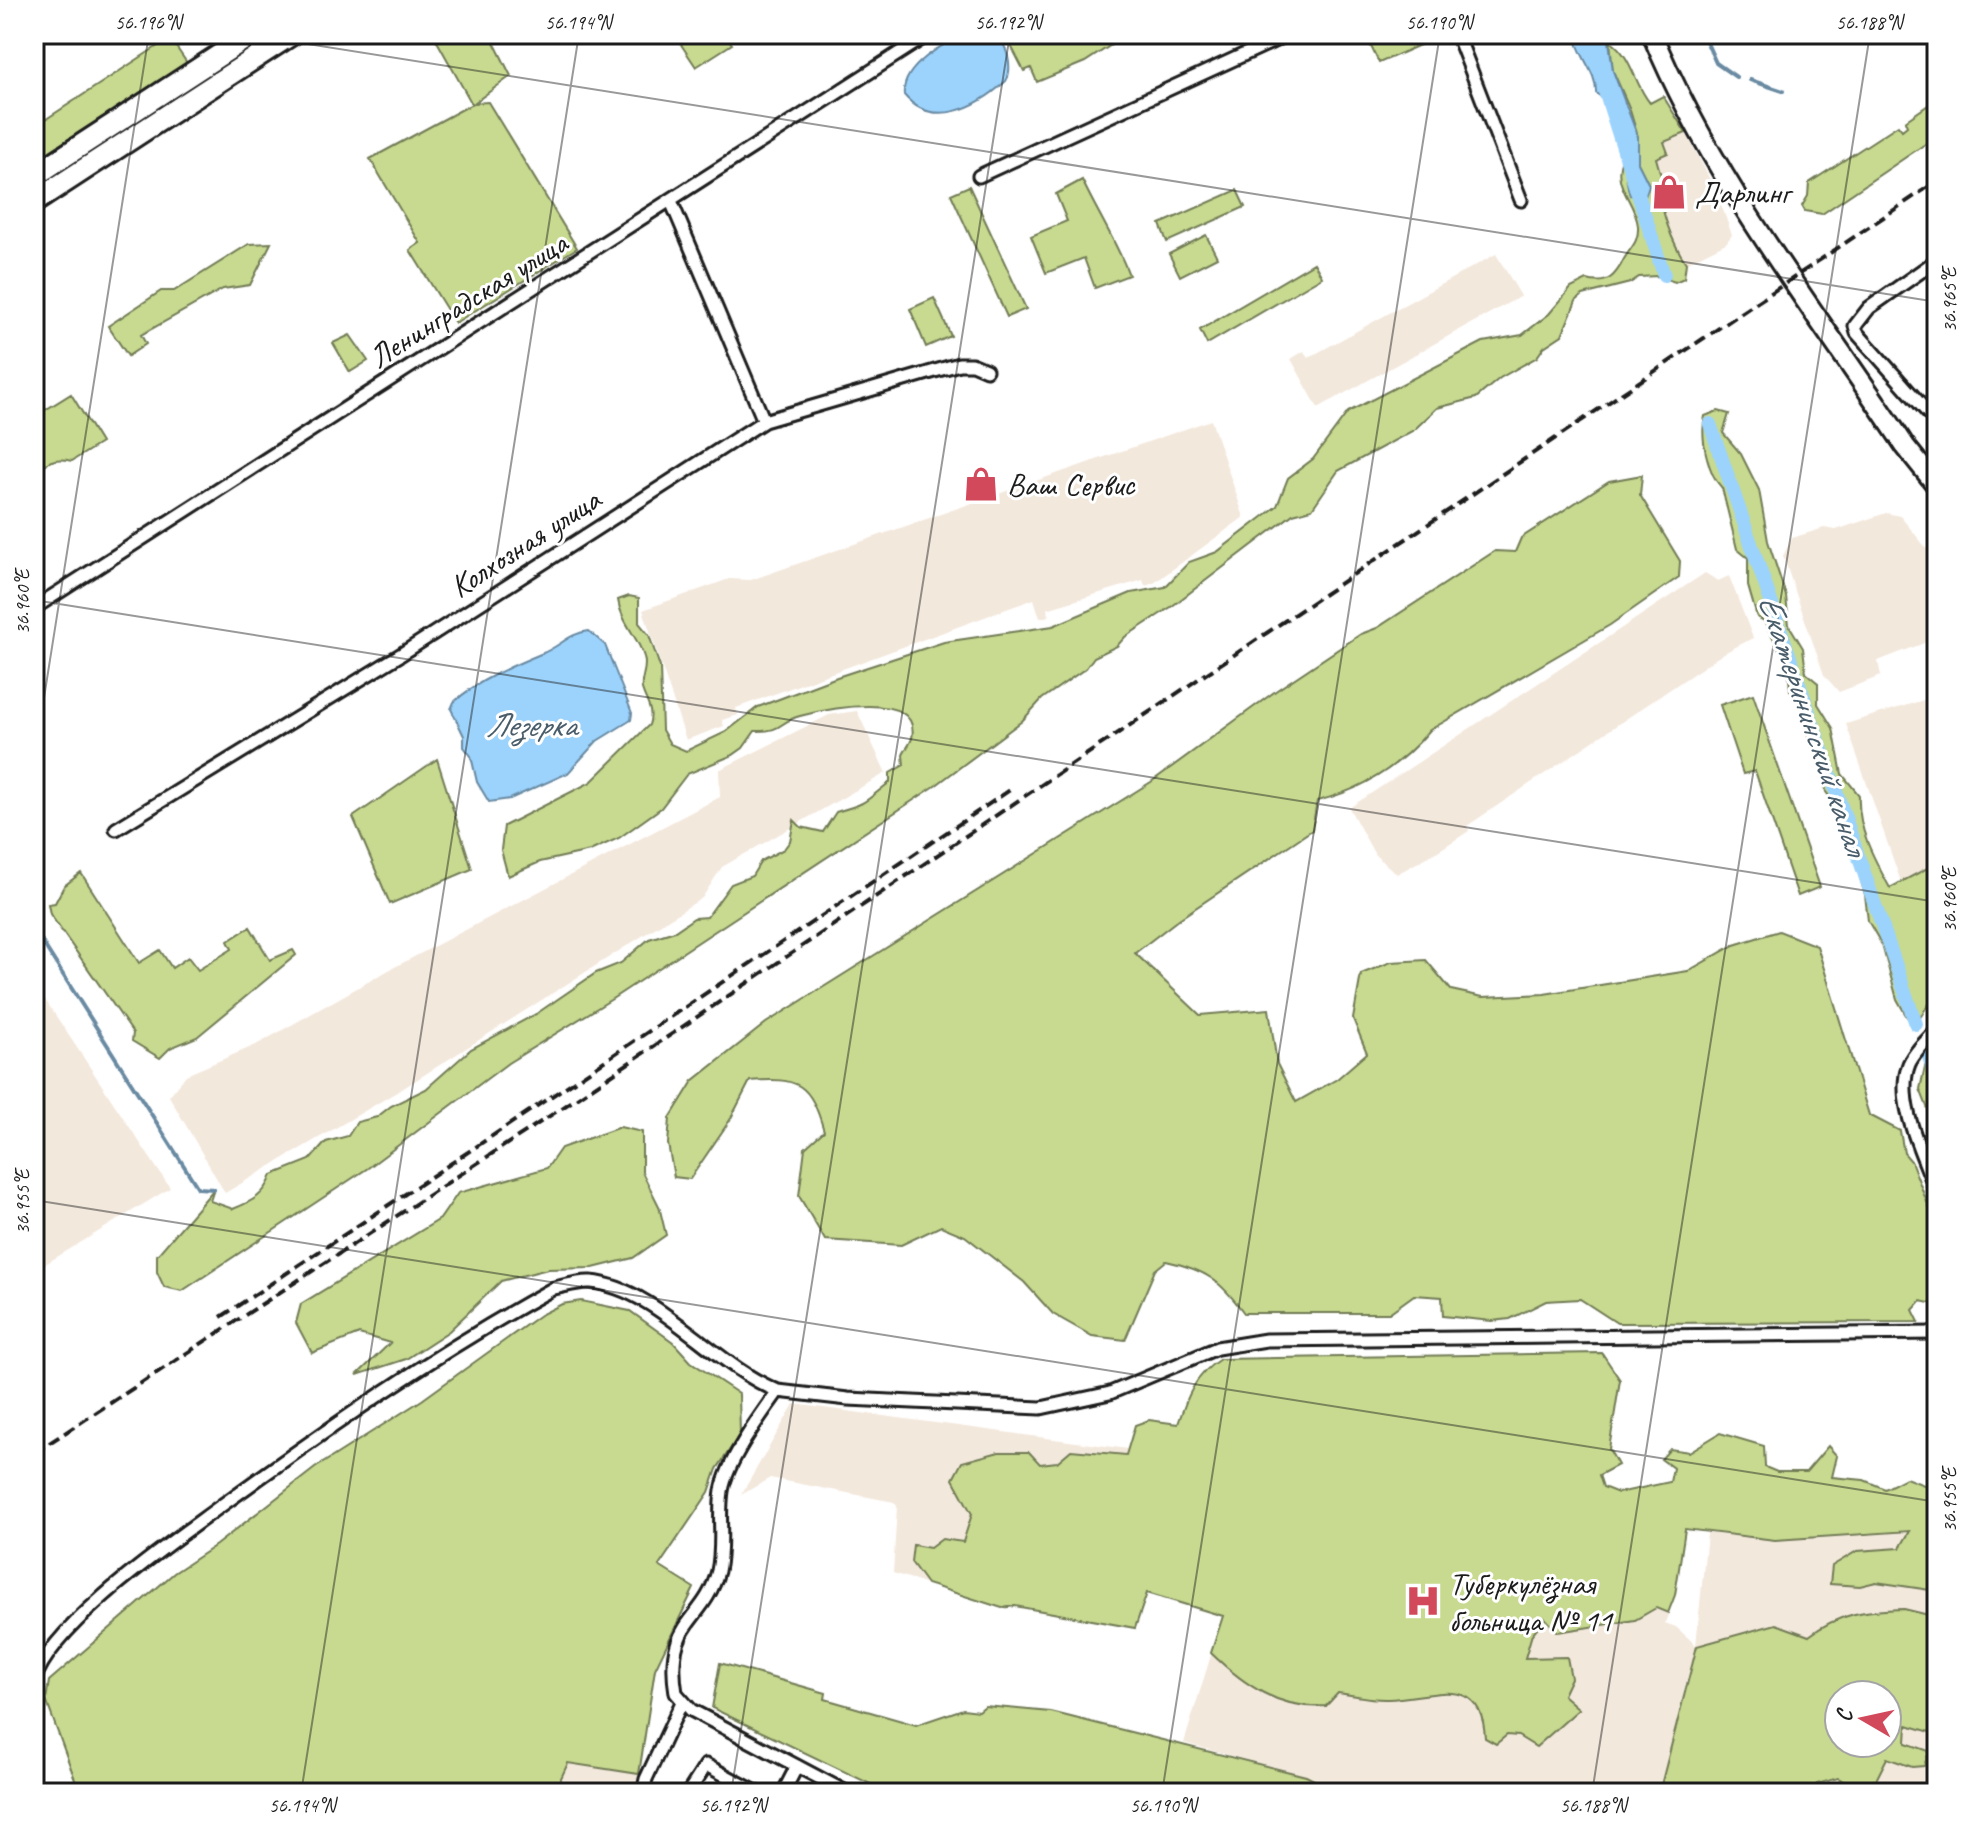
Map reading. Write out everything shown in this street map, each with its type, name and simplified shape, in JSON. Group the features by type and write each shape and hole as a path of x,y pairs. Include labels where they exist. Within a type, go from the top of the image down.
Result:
{"highway":[{"path":"34,176 252,34"},
{"path":"34,202 292,34"}],"main road":[{"path":"1652,34 1673,82 1725,176 1905,446 1934,478"}],"street":[{"name":"Ленинградская улица","path":"34,608 929,34"},
{"path":"979,176 1289,34"},
{"path":"1457,34 1521,200"},
{"path":"671,201 764,421"},
{"path":"1937,260 1869,308 1855,326 1857,333 1937,423"},
{"name":"Колхозная улица","path":"116,829 400,655 764,421 959,364 972,364 986,370"},
{"path":"1937,1030 1908,1067 1905,1081 1910,1115 1937,1193"},
{"path":"34,1681 38,1666 84,1615 133,1570 355,1408 554,1288 588,1282 617,1287 647,1302 751,1380 778,1391 848,1399 1041,1408 1101,1396 1217,1348 1266,1340 1937,1333"},
{"path":"778,1391 727,1473 722,1488 717,1572 678,1635 674,1653 676,1693 682,1702 848,1793"},
{"path":"643,1793 648,1775 682,1702"},
{"path":"688,1793 706,1765 758,1793"},
{"path":"783,1793 797,1766"}],"shaded area":[{"path":"1686,133 1717,193 1732,235 1726,243 1686,263 1674,245 1663,214 1656,158 1668,153 1664,142"},
{"path":"1496,254 1521,296 1318,408 1291,359 1304,351 1308,358"},
{"path":"1211,420 1244,517 1154,583 1145,586 1143,580 1047,609 1049,616 1040,618 1034,599 736,708 738,715 722,720 724,726 686,740 643,610 729,579 751,580"},
{"path":"1886,513 1900,516 1928,550 1937,575 1937,638 1878,661 1881,676 1839,692 1824,675 1783,556 1792,538 1824,528 1836,530"},
{"path":"1705,573 1718,581 1729,576 1753,638 1724,653 1467,826 1469,831 1438,851 1397,874 1375,855 1349,808"},
{"path":"1927,699 1937,717 1937,863 1901,882 1846,724"},
{"path":"857,711 886,773 722,867 702,898 402,1089 225,1193 169,1096 186,1075 256,1045 389,970 720,797 719,770 829,715"},
{"path":"34,983 170,1188 34,1271"},
{"name":"Туберкулёзная больница № 11","path":"794,1404 1418,1488 1675,1595 1665,1623 1676,1627 1696,1645 1707,1533 1775,1540 1937,1530 1937,1793 1340,1793 1306,1776 1184,1743 1223,1616 1147,1593 1135,1628 1015,1606 1002,1608 893,1573 897,1506 894,1502 770,1478 741,1495"},
{"path":"568,1763 639,1774 633,1793 554,1793"}],"green space":[{"path":"433,34 490,34 511,76 474,103 488,102 577,248 455,323 410,250 420,243 370,159 472,104"},
{"path":"674,34 725,34 732,44 696,67"},
{"path":"1005,34 1128,34 1085,62 1037,82 1031,68 1024,71"},
{"path":"1365,34 1445,34 1379,63"},
{"path":"170,38 187,63 34,161 34,127"},
{"path":"1610,41 1624,54 1650,103 1663,96 1686,133 1664,142 1668,153 1656,158 1662,179 1656,182 1671,234 1686,263 1684,278 1675,282 1657,276 1639,277 1630,283 1583,295 1576,301 1562,335 1544,347 1537,357 1500,378 1476,398 1437,408 1414,430 1338,471 1312,509 1293,514 1171,607 1125,637 1117,646 1094,657 1086,668 1042,699 1022,721 935,786 612,999 508,1063 368,1168 182,1291 164,1287 157,1272 157,1255 214,1189 210,1201 233,1209 252,1200 266,1188 272,1175 310,1160 326,1142 348,1136 357,1122 377,1117 391,1106 426,1089 471,1049 536,1014 596,973 621,963 649,939 675,931 694,918 707,917 731,884 752,876 761,861 784,849 790,841 794,820 801,827 823,832 836,812 866,801 890,782 890,773 904,765 903,755 912,738 911,722 902,713 887,707 868,706 800,716 771,730 755,731 743,748 733,755 687,774 661,808 619,838 590,851 540,862 508,876 501,850 504,826 591,782 649,725 650,711 642,689 644,657 622,615 618,600 629,596 639,598 639,623 649,635 660,667 662,730 670,744 686,751 726,732 758,707 837,677 944,642 1053,626 1131,593 1165,587 1189,562 1217,552 1277,506 1288,478 1313,459 1348,412 1483,342 1522,335 1549,314 1571,288 1587,280 1601,282 1614,274 1634,244 1638,232 1636,216 1619,176 1623,156 1630,195 1649,185 1638,163 1638,137 1629,107 1613,71"},
{"path":"1937,99 1937,136 1822,214 1805,211 1802,206 1808,196 1809,183 1898,125 1902,130 1907,126 1905,121"},
{"path":"1082,180 1129,275 1095,288 1084,258 1046,273 1031,236 1067,221 1056,194"},
{"path":"969,186 1026,309 1007,317 951,194"},
{"path":"1237,190 1245,207 1167,242 1160,224"},
{"path":"1206,235 1217,257 1180,276 1169,254"},
{"path":"271,243 250,285 223,289 141,335 146,344 128,356 108,326 161,291 174,291 249,244"},
{"path":"1314,263 1322,277 1207,344 1200,330"},
{"path":"934,298 951,336 926,347 910,309"},
{"path":"350,335 368,361 350,372 333,343"},
{"path":"71,394 101,443 72,461 50,462 34,477 34,417"},
{"path":"1718,411 1729,414 1723,433 1741,454 1759,490 1768,541 1786,596 1789,625 1803,648 1806,673 1818,683 1818,704 1833,728 1842,774 1859,795 1864,831 1878,866 1890,888 1937,863 1937,1005 1934,1008 1928,1005 1916,1024 1907,1017 1897,999 1882,945 1868,921 1865,895 1847,834 1836,805 1826,792 1820,757 1808,741 1808,718 1790,690 1788,665 1764,621 1757,617 1748,586 1748,558 1737,549 1722,488 1712,473 1706,454 1703,434 1705,416"},
{"path":"1642,475 1640,495 1680,561 1679,577 1610,625 1430,730 1406,755 1379,775 1350,790 1317,801 1312,830 1179,919 1135,953 1200,1015 1269,1009 1277,1064 1296,1102 1337,1079 1367,1053 1353,1019 1361,974 1391,962 1426,960 1451,990 1483,997 1544,994 1688,971 1734,945 1779,931 1817,946 1869,1115 1900,1131 1904,1153 1911,1161 1937,1228 1937,1305 1921,1301 1913,1310 1919,1322 1617,1323 1580,1299 1546,1301 1510,1319 1492,1321 1443,1316 1442,1297 1414,1295 1389,1313 1244,1313 1211,1278 1192,1268 1166,1261 1155,1270 1125,1340 1092,1336 1053,1314 1024,1282 965,1236 941,1226 901,1245 825,1240 799,1196 805,1148 824,1131 807,1093 791,1082 750,1081 730,1120 690,1179 674,1177 668,1144 670,1118 693,1081 766,1023 1151,782 1277,690 1361,634 1377,628 1495,551 1515,552 1521,538 1609,481"},
{"path":"1753,694 1820,887 1798,896 1755,771 1743,774 1720,705"},
{"path":"437,759 472,869 390,904 353,817"},
{"path":"81,873 139,963 160,950 172,968 188,957 198,970 232,949 228,941 250,927 270,960 293,950 296,955 197,1037 170,1048 160,1058 132,1041 133,1033 50,914 48,904 55,903 64,886"},
{"path":"1937,1050 1937,1132 1920,1089 1928,1053"},
{"path":"620,1127 642,1132 642,1172 659,1206 666,1235 633,1258 593,1268 548,1269 501,1281 449,1331 406,1359 357,1375 390,1343 359,1334 312,1353 296,1323 301,1304 440,1219 458,1193 547,1168 561,1148"},
{"path":"581,1301 630,1311 673,1342 691,1362 739,1394 740,1434 717,1469 709,1492 659,1566 694,1588 655,1669 639,1774 568,1763 554,1793 80,1793 46,1700 49,1681 174,1573 216,1545 315,1468 422,1400 540,1315 562,1304"},
{"name":"Туберкулёзная больница № 11","path":"1602,1353 1620,1380 1609,1449 1618,1465 1599,1475 1603,1487 1618,1493 1670,1482 1673,1468 1661,1459 1670,1449 1689,1452 1720,1433 1764,1446 1765,1467 1777,1472 1806,1472 1828,1446 1837,1456 1832,1477 1864,1480 1885,1489 1906,1478 1937,1490 1937,1591 1876,1582 1860,1586 1830,1584 1832,1566 1857,1551 1900,1548 1910,1531 1775,1540 1685,1529 1675,1595 1668,1613 1656,1608 1635,1620 1558,1632 1545,1618 1532,1634 1525,1658 1567,1657 1571,1678 1563,1695 1579,1709 1536,1747 1518,1736 1507,1735 1496,1744 1485,1738 1482,1717 1475,1704 1465,1696 1452,1693 1382,1699 1338,1693 1326,1706 1293,1704 1278,1699 1250,1685 1211,1653 1223,1616 1147,1593 1135,1628 1015,1606 1002,1608 927,1584 911,1562 913,1545 930,1548 942,1539 963,1542 972,1514 953,1479 962,1462 999,1452 1029,1452 1040,1464 1057,1462 1071,1450 1126,1455 1135,1425 1149,1420 1178,1424 1198,1379 1220,1359"},
{"path":"1904,1609 1937,1617 1937,1734 1907,1725 1906,1743 1929,1751 1924,1766 1912,1767 1890,1759 1903,1759 1903,1679 1823,1679 1823,1759 1886,1759 1876,1780 1853,1786 1838,1778 1817,1784 1810,1793 1659,1793 1697,1646 1776,1624 1809,1636 1831,1622 1865,1612"},
{"path":"720,1663 826,1693 825,1699 916,1725 963,1709 979,1711 985,1706 1051,1712 1306,1776 1340,1793 889,1793 712,1708"}],"water":[{"path":"968,34 988,34 999,38 1008,56 1006,81 982,99 955,111 942,113 916,106 904,95 909,75 936,49"},
{"path":"1575,34 1608,34 1613,71 1638,137 1638,163 1649,185 1644,200 1630,195 1616,112 1596,93 1593,77"},
{"name":"Лезерка","path":"589,631 605,645 632,713 631,720 597,741 568,773 510,799 489,802 477,782 471,756 464,747 464,736 451,709 454,702 497,674 576,634"}],"waterway":[{"path":"1703,34 1716,63 1736,77"},
{"path":"1750,80 1783,91"},
{"name":"Екатерининский канал","path":"1604,88 1664,275"},
{"name":"Екатерининский канал","path":"1710,424 1916,1024"},
{"path":"34,929 198,1188 214,1189"},
{"name":"Екатерининский канал","path":"1928,1053 1937,1081"}],"railway":[{"path":"34,1453 568,1104 1937,181"},
{"path":"221,1317 1013,788"}],"place":[{"name":"Дарлинг","path":"1669,192"},
{"name":"Ваш Сервис","path":"981,484"},
{"name":"Туберкулёзная больница № 11","path":"1423,1601"}]}
